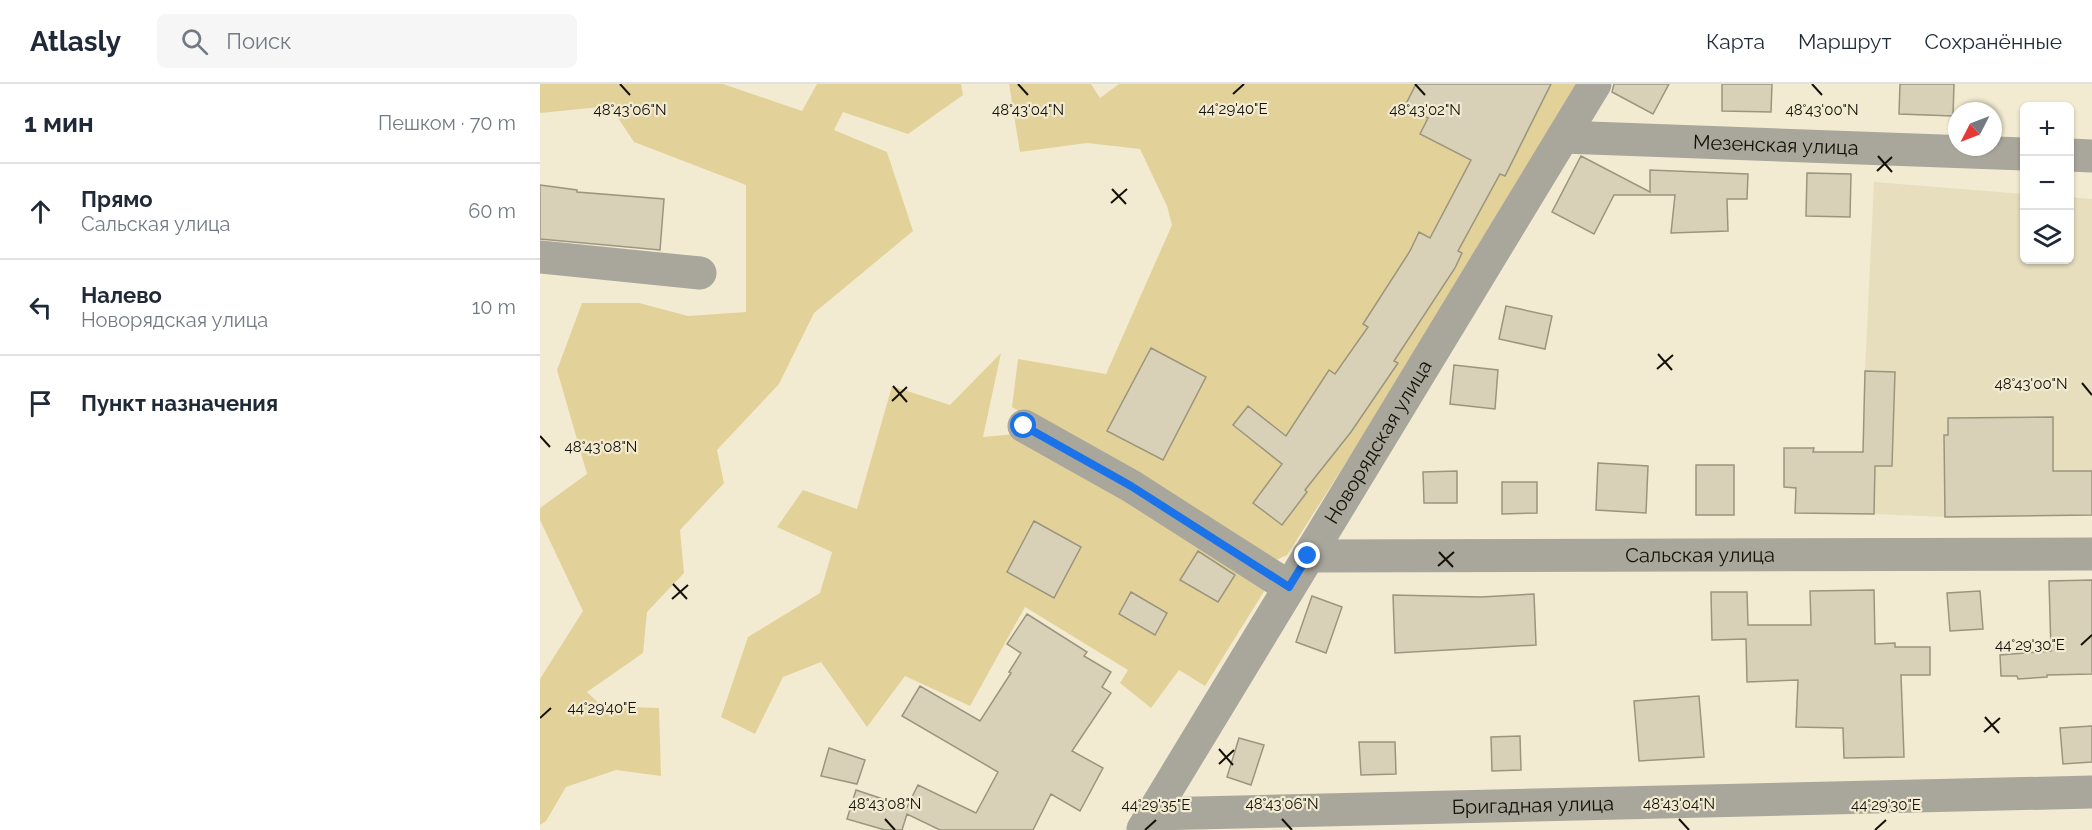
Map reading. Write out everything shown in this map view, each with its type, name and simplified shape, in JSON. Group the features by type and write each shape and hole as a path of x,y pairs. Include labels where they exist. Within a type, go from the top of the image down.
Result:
{"street":[{"name":"Новорядская улица","path":"1148,822 1595,84"},
{"name":"Мезенская улица","path":"1563,137 2020,154"},
{"path":"2074,155 2092,156"},
{"path":"540,257 700,273"},
{"path":"1024,426 1131,486 1289,587"},
{"name":"Сальская улица","path":"1308,556 2092,554"},
{"name":"Бригадная улица","path":"1148,822 2092,792"}],"shaded area":[{"path":"540,84 723,84 802,111 817,84 961,84 963,95 908,134 843,112 834,130 887,152 913,231 814,313 779,384 717,450 724,483 680,530 684,573 647,612 643,653 587,692 602,706 659,708 661,776 616,770 566,787 546,821 540,825 540,679 583,611 540,520 540,508 587,474 557,370 582,303 639,303 688,316 746,312 746,185 634,142 610,106 540,113"},
{"path":"1009,84 1091,84 1100,98 1119,84 1580,84 1535,166 1287,555 1272,562 1012,407 1018,359 1106,374 1172,225 1167,206 1140,149 1087,143 1020,152"},
{"path":"1874,182 2020,194 2020,264 2074,264 2074,197 2092,199 2092,515 1945,517 1874,514 1875,466 1865,371"},
{"path":"1001,353 983,437 1016,434 1268,585 1205,686 1179,670 1151,708 1120,683 1128,670 1025,607 970,706 905,676 867,727 821,662 783,677 755,734 721,717 748,637 820,593 832,552 777,527 803,490 857,509 892,386 950,405"}],"building":[{"path":"1416,84 1551,84 1505,176 1500,174 1458,251 1462,253 1455,268 1394,361 1398,363 1351,432 1305,490 1307,492 1282,525 1253,503 1282,464 1233,425 1248,406 1286,436 1329,370 1335,374 1368,327 1363,324 1410,251 1419,232 1430,238 1471,160 1420,134 1428,118 1405,106"},
{"path":"1614,84 1669,84 1653,114 1612,92"},
{"path":"1722,84 1772,84 1771,112 1722,111"},
{"path":"1900,84 1954,84 1953,102 1948,102 1948,116 1899,114"},
{"path":"1581,156 1650,192 1650,170 1748,174 1747,199 1727,199 1728,231 1671,233 1675,195 1614,195 1594,234 1552,212"},
{"path":"1807,173 1851,174 1850,217 1806,216"},
{"path":"540,185 577,190 577,192 664,199 660,250 540,239"},
{"path":"1506,306 1552,316 1545,349 1499,339"},
{"path":"1151,348 1206,377 1163,460 1107,431"},
{"path":"1454,365 1498,370 1495,409 1450,404"},
{"path":"1865,371 1895,372 1892,466 1875,466 1874,514 1795,513 1796,488 1784,487 1784,448 1814,448 1813,452 1863,452"},
{"path":"2053,417 2053,471 2092,471 2092,515 1945,517 1944,435 1948,435 1948,418"},
{"path":"1598,463 1648,466 1646,513 1596,510"},
{"path":"1696,465 1734,465 1734,515 1696,515"},
{"path":"1457,471 1457,503 1424,503 1423,472"},
{"path":"1502,482 1537,482 1537,513 1502,514"},
{"path":"1034,521 1081,547 1054,598 1007,572"},
{"path":"1198,551 1235,575 1218,602 1180,580"},
{"path":"2092,580 2092,674 2047,675 2047,677 2018,679 2017,676 2001,676 2000,655 2051,651 2049,581"},
{"path":"1874,590 1875,644 1895,643 1895,647 1930,647 1930,675 1901,675 1904,757 1844,758 1843,728 1796,727 1798,680 1747,682 1746,639 1712,640 1711,592 1747,592 1748,625 1811,625 1810,591"},
{"path":"1980,591 1983,629 1950,631 1947,593"},
{"path":"1131,592 1167,613 1155,635 1119,614"},
{"path":"1534,594 1536,645 1395,653 1393,595 1481,597"},
{"path":"1312,596 1342,607 1326,653 1296,642"},
{"path":"1027,614 1087,652 1084,656 1111,672 1102,687 1111,693 1072,751 1103,768 1080,811 1051,794 1033,830 940,830 907,814 902,830 885,830 847,819 856,790 907,807 918,785 976,813 998,772 902,716 920,686 980,721 1021,653 1007,644"},
{"path":"1699,696 1704,757 1639,761 1634,701"},
{"path":"2092,726 2092,762 2063,764 2060,728"},
{"path":"1520,736 1521,770 1492,771 1491,737"},
{"path":"1239,738 1264,745 1251,785 1227,777"},
{"path":"1359,742 1395,742 1396,774 1361,775"},
{"path":"829,748 865,760 857,784 821,776"}],"route":[{"path":"1024,426 1131,486 1289,587 1308,556"}]}
